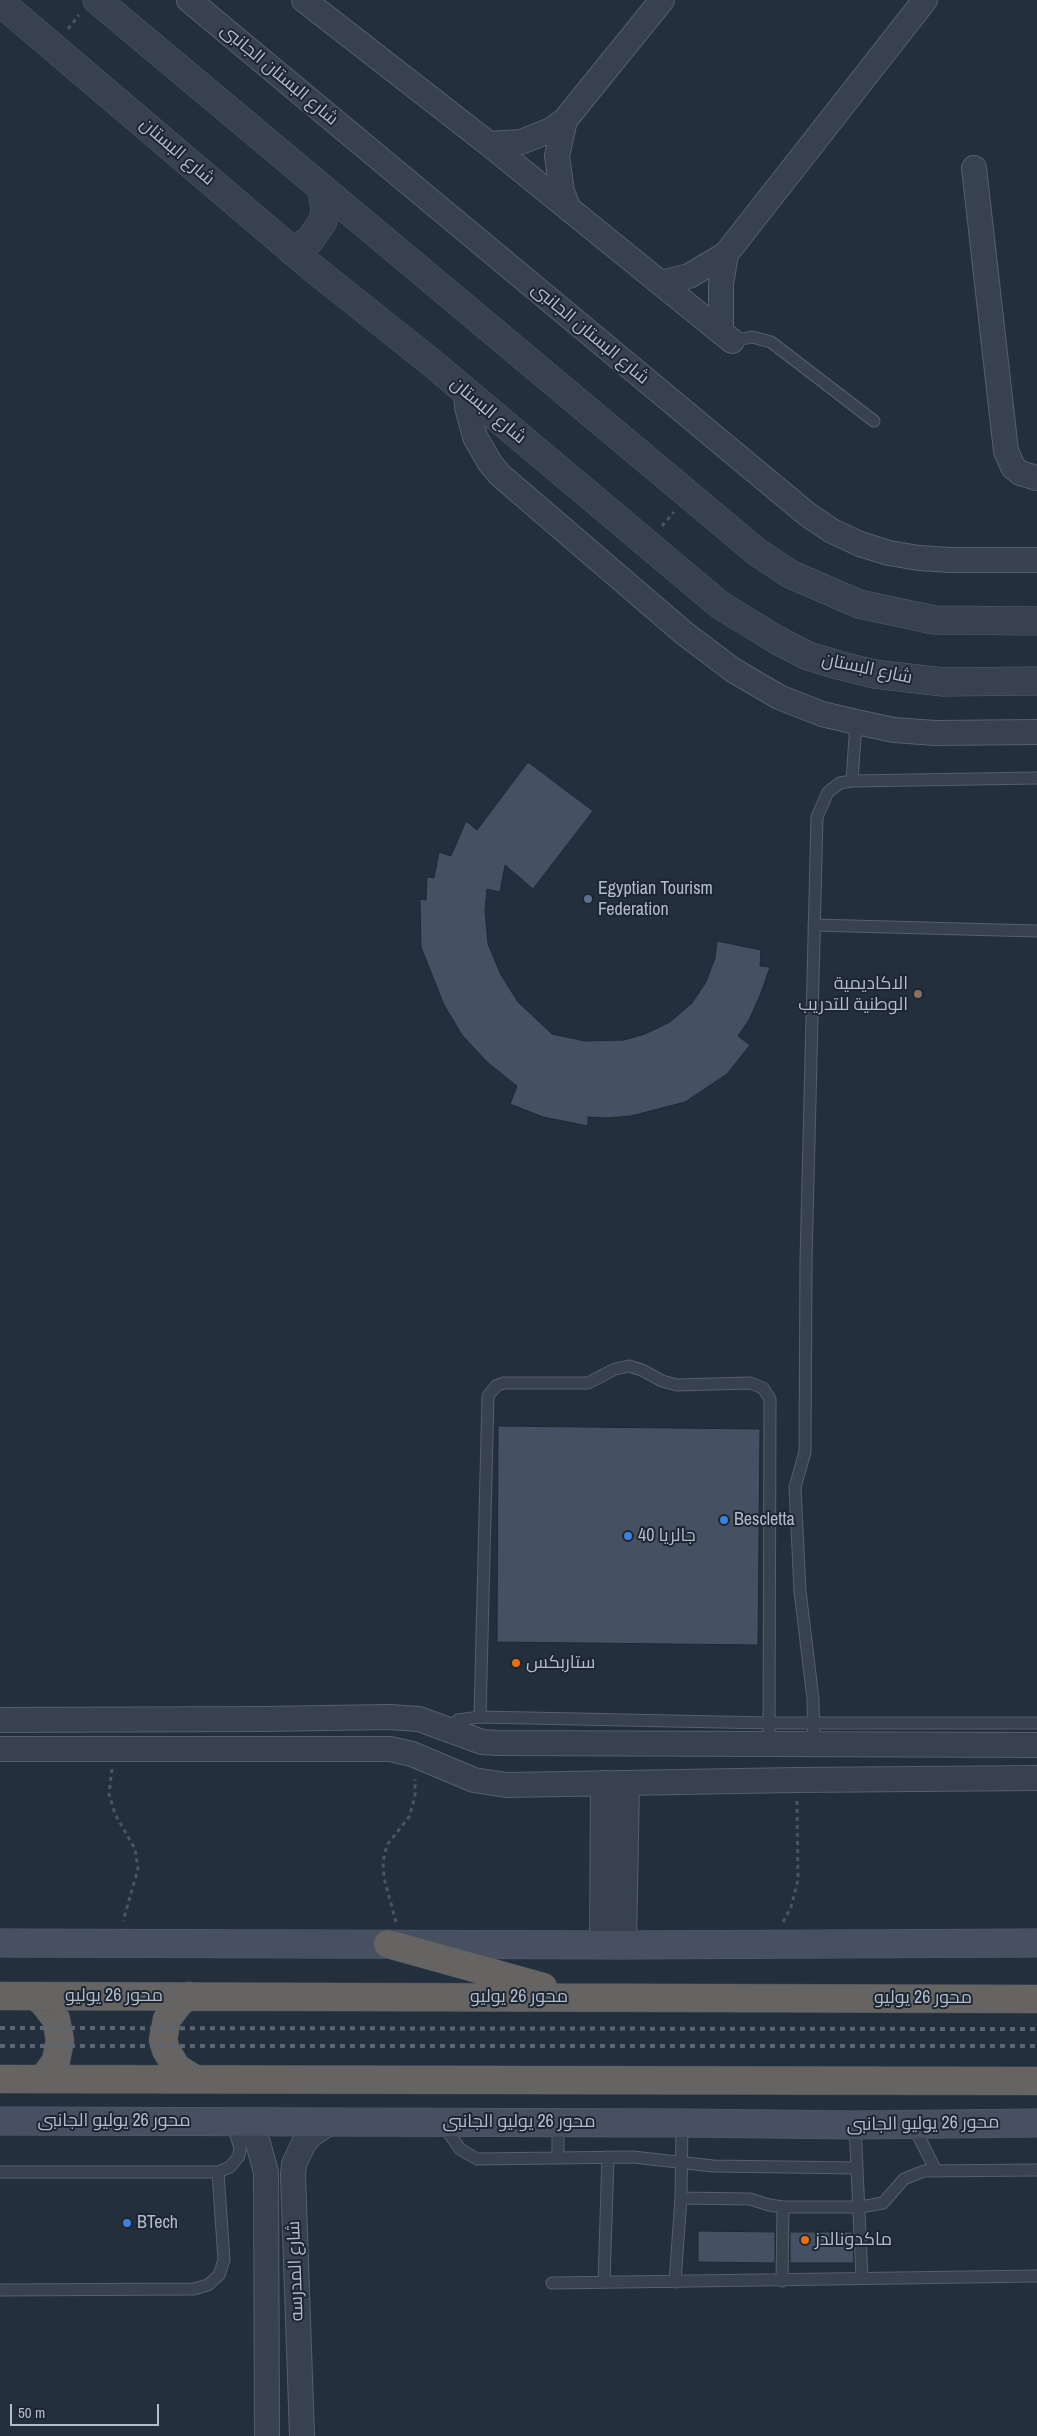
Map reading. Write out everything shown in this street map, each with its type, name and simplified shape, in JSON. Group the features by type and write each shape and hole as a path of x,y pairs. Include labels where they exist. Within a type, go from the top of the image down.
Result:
{"highway":[{"path":"395,1944 578,1997"},
{"name":"محور 26 يوليو","path":"0,1996 1037,1999"},
{"path":"34,1996 46,2006 56,2019 60,2040 56,2061 43,2079"},
{"path":"189,1996 167,2018 164,2040 166,2050 174,2064 185,2075 195,2079"},
{"path":"0,2078 1037,2081"}],"main road":[{"path":"0,1943 613,1945 1037,1943"},
{"name":"محور 26 يوليو الجانبى","path":"0,2121 558,2122 855,2125 1037,2123"}],"street":[{"name":"شارع البستان الجانبى","path":"189,0 807,514 832,531 860,544 889,553 919,558 1037,560"},
{"path":"304,0 489,144 726,337"},
{"path":"489,144 521,142 551,130 565,120 662,0"},
{"path":"661,283 689,276 726,254 924,0"},
{"name":"شارع البستان","path":"0,2 292,251 466,392 720,605 777,640 808,656 874,674 943,682 1037,681"},
{"path":"102,6 757,552 790,574 859,604 934,620 1037,621"},
{"path":"565,120 559,138 558,165 562,192 569,209"},
{"path":"974,168 1006,451 1013,467 1028,477 1037,478"},
{"path":"292,251 310,240 322,221 325,199 322,188"},
{"path":"726,254 721,284 726,337"},
{"path":"466,392 467,408 476,437 490,463 500,475 684,633 733,670 780,696 822,714 894,730 935,733 1037,732"},
{"path":"0,1720 263,1720 407,1717 419,1719 482,1742 498,1743 769,1734 808,1738 1037,1745"},
{"path":"263,1720 263,1750"},
{"path":"797,1780 808,1738"},
{"path":"0,1749 390,1749 412,1754 459,1774 490,1783 627,1784 797,1780 1037,1778"},
{"path":"603,1784 613,1945"},
{"path":"613,1945 627,1784"},
{"name":"شارع المدرسه","path":"235,2121 252,2134 258,2143 266,2172 268,2436"},
{"name":"شارع المدرسه","path":"302,2436 293,2175 294,2164 304,2143 311,2135 330,2122"}],"lane":[{"path":"726,337 752,337 771,342 874,421"},
{"path":"852,781 856,722"},
{"path":"1037,778 852,781 840,783 828,792 817,817 806,1261 805,1452 795,1487 800,1591 813,1699 808,1738 1037,1723"},
{"path":"814,925 1037,931"},
{"path":"448,1730 458,1720 480,1717 769,1734 770,1399 763,1388 750,1383 677,1384 662,1381 642,1370 628,1366 615,1369 588,1383 503,1383 496,1386 488,1396 480,1717"},
{"path":"0,2172 218,2172 230,2167 239,2156 240,2148 235,2121"},
{"path":"441,2122 455,2144 471,2157 478,2159 633,2157 713,2166 856,2168"},
{"path":"558,2122 558,2157"},
{"path":"675,2282 681,2198 682,2123"},
{"path":"912,2123 936,2171"},
{"path":"855,2125 862,2278"},
{"path":"604,2282 608,2157"},
{"path":"681,2198 750,2199 769,2206 783,2207 860,2207 883,2203 894,2187 910,2176 924,2172 1037,2170"},
{"path":"0,2290 194,2289 208,2285 219,2275 224,2260 218,2172"},
{"path":"782,2281 783,2207"},
{"path":"552,2283 1037,2276"}],"path":[{"path":"54,48 102,6"},
{"path":"648,544 688,494"},
{"path":"116,1943 138,1869 135,1849 115,1814 109,1794 118,1750"},
{"path":"395,1944 382,1862 387,1845 409,1817 415,1797 412,1754"},
{"path":"773,1943 791,1907 798,1880 797,1780"}],"building":[{"path":"528,762 593,811 533,889 505,865 500,892 487,889 485,910 488,944 501,975 518,1002 552,1034 585,1041 624,1040 645,1034 670,1022 692,1003 706,982 715,958 717,941 761,950 760,966 770,967 749,1020 738,1036 750,1045 727,1074 685,1102 631,1116 588,1117 588,1126 543,1117 510,1104 517,1086 487,1062 462,1035 444,1005 421,947 420,899 426,900 427,877 434,878 439,852 451,856 466,821 477,830"},
{"name":"جالريا 40","path":"498,1426 760,1429 758,1645 497,1642"},
{"path":"698,2231 775,2232 775,2263 698,2262"},
{"path":"790,2232 852,2232 854,2263 790,2263"}],"railway":[{"path":"0,2028 1037,2029"},
{"path":"0,2046 1037,2046"}],"place":[{"name":"Egyptian Tourism Federation","path":"588,899"},
{"name":"الاكاديمية الوطنية للتدريب","path":"918,994"},
{"name":"Bescletta","path":"724,1520"},
{"name":"جالريا 40","path":"628,1536"},
{"name":"ستاربكس","path":"516,1663"},
{"name":"BTech","path":"127,2223"},
{"name":"ماكدونالدز","path":"805,2240"}]}
